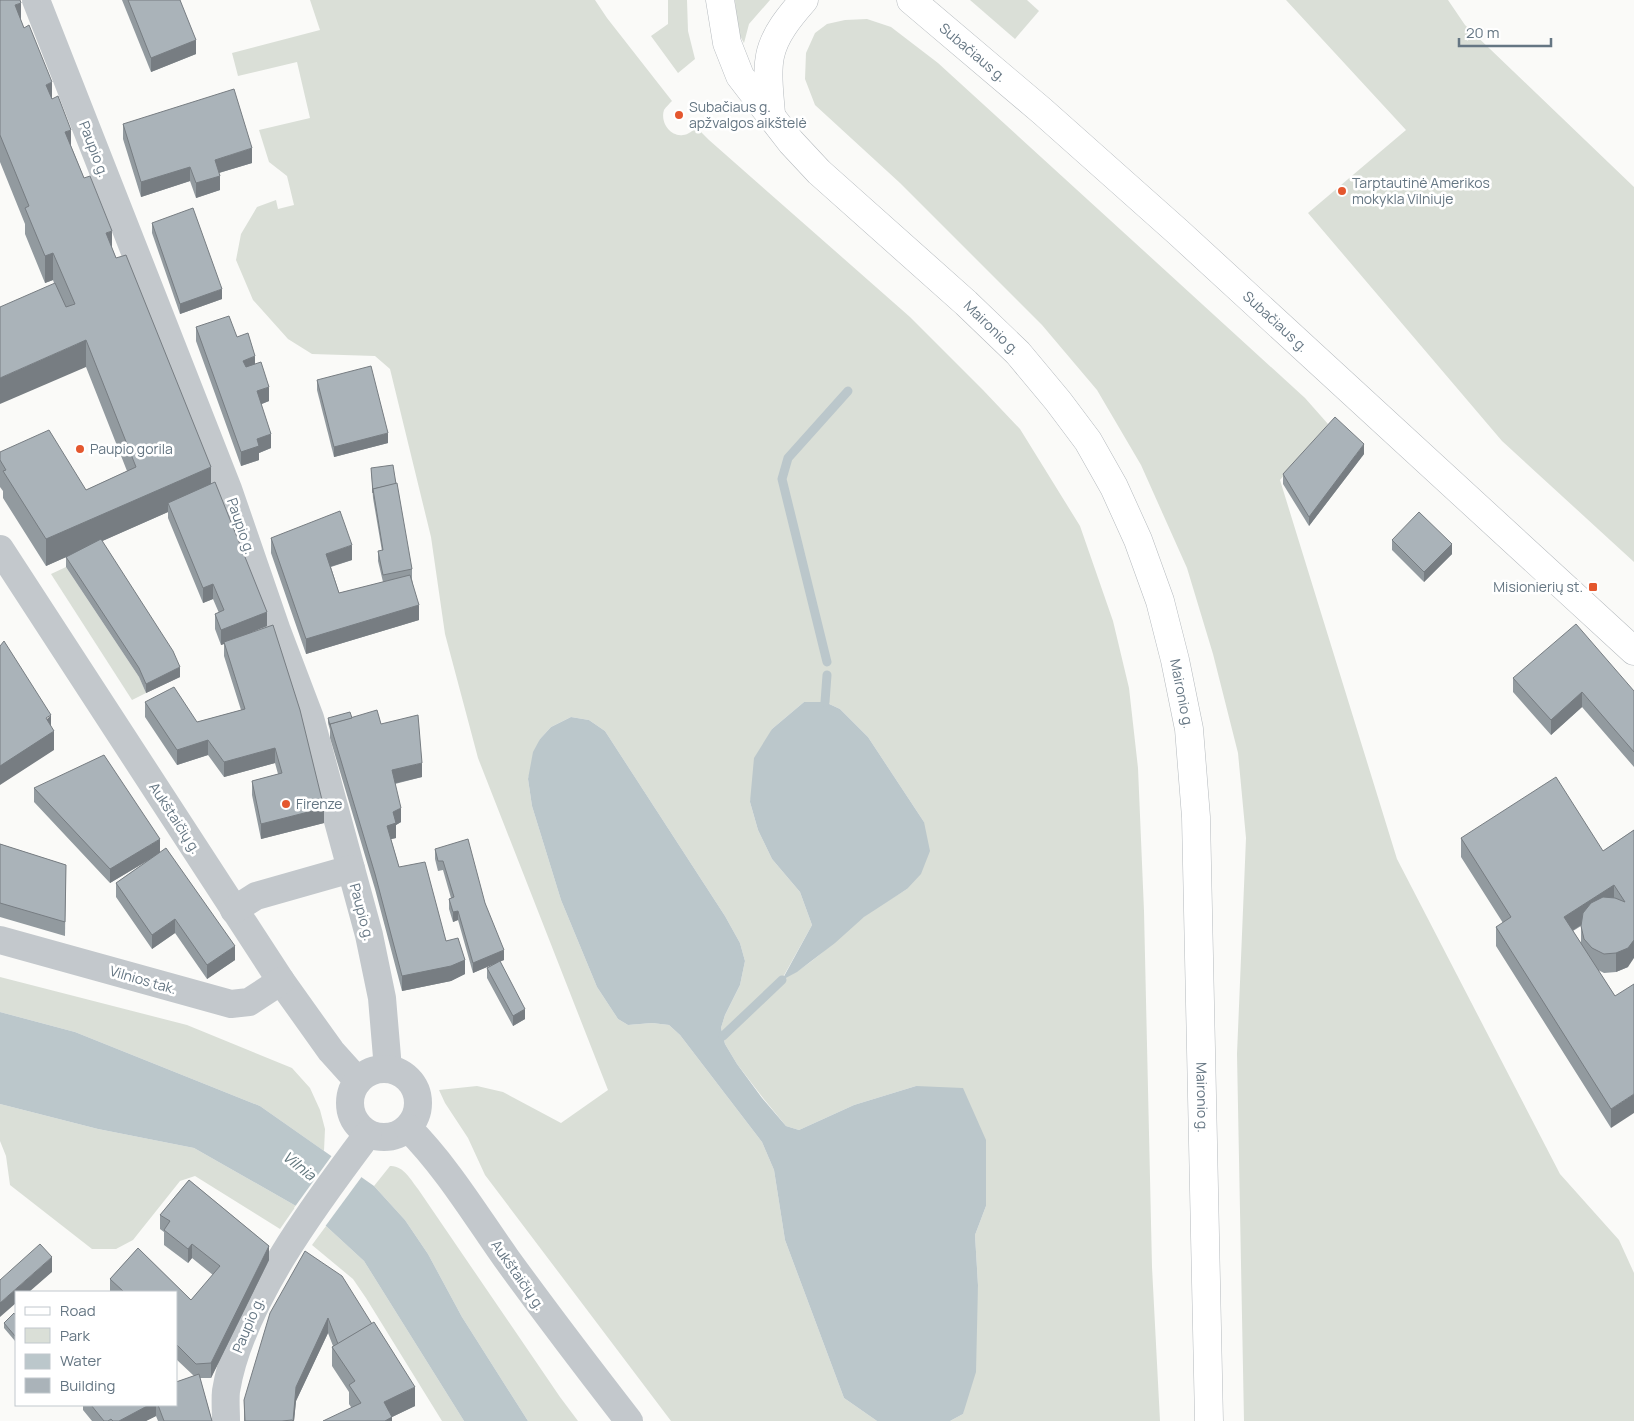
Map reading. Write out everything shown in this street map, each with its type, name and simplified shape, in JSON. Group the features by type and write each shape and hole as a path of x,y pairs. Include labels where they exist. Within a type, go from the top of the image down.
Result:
{"main road":[{"name":"Maironio g.","path":"720,0 727,44 740,76 791,142 819,172 966,303 1018,353 1058,400 1088,441 1114,487 1138,540 1160,601 1175,660 1188,729 1196,817 1209,1421"},
{"path":"771,115 770,56 778,35 804,0"},
{"name":"Subačiaus g.","path":"911,0 1042,111 1171,226 1634,651"}],"street":[{"name":"Paupio g.","path":"36,0 228,489 277,631 310,718 369,935 382,998 388,1069"},
{"name":"Aukštaičių g.","path":"0,549 281,981 331,1051 358,1081"},
{"path":"234,910 256,896 351,869"},
{"name":"Vilnios tak.","path":"0,940 231,1004 250,1002 281,981"},
{"path":"388,1069 398,1072 407,1078 414,1087 418,1097 418,1108 415,1119 400,1134 379,1137 368,1134 355,1122 350,1106 353,1088 358,1081 366,1074 388,1069"},
{"name":"Aukštaičių g.","path":"408,1128 424,1144 446,1172 552,1321 630,1421"},
{"name":"Paupio g.","path":"226,1421 226,1392 232,1365 260,1296 295,1237 368,1134"}],"green space":[{"path":"310,0 595,0 672,101 664,110 663,115 667,128 674,134 685,135 697,128 910,317 1020,429 1080,526 1113,621 1129,688 1138,768 1144,911 1152,1267 1160,1421 950,1421 963,1414 978,1285 975,1235 986,1206 916,1086 854,1105 799,1130 786,1126 763,1098 737,1064 725,1044 721,1028 725,1015 740,985 745,961 740,943 725,916 605,731 589,720 571,717 551,727 540,739 528,779 532,806 561,900 597,987 618,1019 628,1025 652,1023 669,1025 680,1035 762,1142 774,1170 785,1240 844,1398 877,1421 671,1421 485,1175 468,1138 445,1103 439,1090 477,1086 503,1092 561,1123 608,1090 478,758 445,634 431,537 390,369 375,356 312,354 288,339 253,300 236,260 241,234 257,207 276,200 278,209 294,205 287,176 269,162 259,130 310,118 297,62 238,76 232,53 320,30","holes":["804,702 825,702 840,709 868,737 924,822 907,889 865,916 805,966 782,979 812,925 800,892 772,859 758,830 750,802 772,729"]},
{"path":"668,0 687,0 688,31 695,59 678,73 651,36 668,24"},
{"path":"735,0 770,0 749,24 744,43 737,31"},
{"path":"970,0 1027,0 1039,11 1015,39"},
{"path":"1286,0 1448,0 1465,25 1634,187 1634,562 1502,441 1308,213 1406,130"},
{"path":"867,19 891,27 938,63 1305,398 1328,424 1280,480 1397,859 1560,1174 1619,1240 1634,1273 1634,1421 1244,1421 1237,1054 1246,838 1238,753 1213,654 1187,568 1141,465 1097,390 1042,325 900,183 815,105 805,79 806,53 815,33 827,24 845,20"},
{"path":"66,567 139,677 146,693 132,700 51,574"},
{"path":"0,977 187,1025 292,1068 310,1088 320,1110 325,1129 324,1151 260,1106 75,1032 0,1012"},
{"path":"0,1104 98,1129 194,1148 296,1206 280,1229 195,1176 180,1181 133,1240 116,1249 92,1249 10,1185 6,1156 0,1141"},
{"path":"390,1166 403,1170 412,1181 578,1421 528,1421 462,1317 428,1254 405,1220 374,1186"},
{"path":"326,1226 364,1261 464,1421 442,1421 353,1279 312,1245"}],"water":[{"path":"804,702 825,702 840,709 868,737 924,822 930,851 921,874 907,889 864,917 835,943 797,972 782,980 812,925 800,892 772,859 758,830 750,802 754,758 772,729"},
{"path":"571,717 589,720 605,731 725,916 740,943 745,961 740,985 725,1015 721,1028 725,1044 762,1098 786,1126 799,1130 854,1105 916,1086 963,1088 986,1140 986,1206 975,1235 978,1285 976,1372 963,1414 950,1421 877,1421 844,1398 785,1240 774,1170 762,1142 680,1035 669,1025 652,1023 628,1025 618,1019 597,987 561,900 532,806 528,779 533,752 540,739 551,727"},
{"name":"Vilnia","path":"0,1012 75,1032 260,1106 374,1186 405,1220 428,1254 462,1317 528,1421 464,1421 364,1261 326,1226 296,1206 194,1148 98,1129 0,1104"}],"pier":[{"path":"333,1154 363,1175 324,1228 294,1208"}],"building":[{"path":"0,0 20,0 21,3 15,5 24,28 29,25 52,82 46,85 52,99 58,96 71,130 65,132 84,178 90,176 112,231 106,233 116,258 126,255 211,467 46,539 3,471 6,470 0,460 0,452 49,430 86,490 136,467 86,340 0,378 0,307 55,283 66,307 75,304 53,253 45,256 25,208 29,206 0,135"},
{"path":"128,0 180,0 196,40 151,58"},
{"path":"234,89 252,148 215,160 220,176 196,183 190,167 141,182 123,124"},
{"path":"193,208 222,289 180,304 152,223"},
{"path":"229,316 237,337 248,333 255,356 243,361 246,367 261,362 269,387 257,391 271,434 257,439 259,446 241,452 196,327"},
{"path":"371,366 388,433 334,447 317,380"},
{"path":"1335,417 1364,444 1309,517 1283,474"},
{"path":"393,465 396,484 373,489 373,493 371,468"},
{"path":"215,482 267,612 221,630 215,614 224,610 213,584 203,588 168,503"},
{"path":"397,483 412,569 383,575 378,551 383,550 373,489"},
{"path":"340,511 352,545 326,554 339,593 410,575 419,605 306,639 271,538"},
{"path":"1419,512 1452,544 1424,572 1392,540"},
{"path":"101,539 173,651 180,667 146,684 139,668 66,557"},
{"path":"1576,624 1634,691 1634,752 1582,692 1551,720 1513,678"},
{"path":"273,625 300,710 324,808 261,824 252,781 282,773 275,748 224,762 208,740 177,750 145,702 174,687 197,722 245,709 224,642"},
{"path":"4,641 51,715 46,718 54,731 0,766 0,646"},
{"path":"377,710 381,724 418,715 422,763 392,770 401,808 393,812 396,823 387,826 399,867 425,862 446,941 458,938 465,960 451,966 402,976 375,874 330,724"},
{"path":"350,712 352,718 330,725 328,718"},
{"path":"104,755 160,839 110,869 34,788"},
{"path":"1556,777 1603,851 1634,830 1634,940 1628,948 1616,953 1604,954 1592,948 1584,939 1581,926 1583,913 1591,903 1603,897 1615,898 1625,902 1614,885 1564,917 1615,996 1634,984 1634,1094 1611,1109 1496,927 1511,917 1461,838"},
{"path":"468,839 485,903 504,950 473,963 458,911 453,912 449,899 454,897 443,861 438,861 435,849"},
{"path":"0,844 66,865 65,922 0,903"},
{"path":"166,848 235,946 207,965 175,919 152,935 116,883"},
{"path":"500,961 525,1009 513,1016 487,968"},
{"path":"189,1180 269,1246 211,1363 196,1364 178,1346 178,1291 123,1291 110,1279 138,1248 191,1300 220,1266 192,1244 188,1249 164,1230 170,1221 160,1215"},
{"path":"40,1244 52,1257 0,1303 0,1280"},
{"path":"305,1251 342,1276 372,1324 338,1344 328,1318 296,1387 293,1421 245,1421 244,1400 270,1313"},
{"path":"14,1313 15,1336 4,1323"},
{"path":"374,1322 415,1387 384,1402 392,1417 385,1421 323,1421 361,1403 349,1385 355,1381 332,1347"},
{"path":"199,1374 212,1421 164,1421 158,1406 178,1406 178,1381"},
{"path":"92,1406 147,1406 119,1421 111,1419 104,1421"}],"waterway":[{"path":"827,662 782,479 788,458 848,391"},
{"path":"825,702 827,675"},
{"path":"723,1036 782,980"}],"place":[{"name":"Subačiaus g. apžvalgos aikštelė","path":"679,115"},
{"name":"Tarptautinė Amerikos mokykla Vilniuje","path":"1342,191"},
{"name":"Paupio gorila","path":"80,449"},
{"name":"Misionierių st.","path":"1593,587"},
{"name":"Firenze","path":"286,804"}]}
